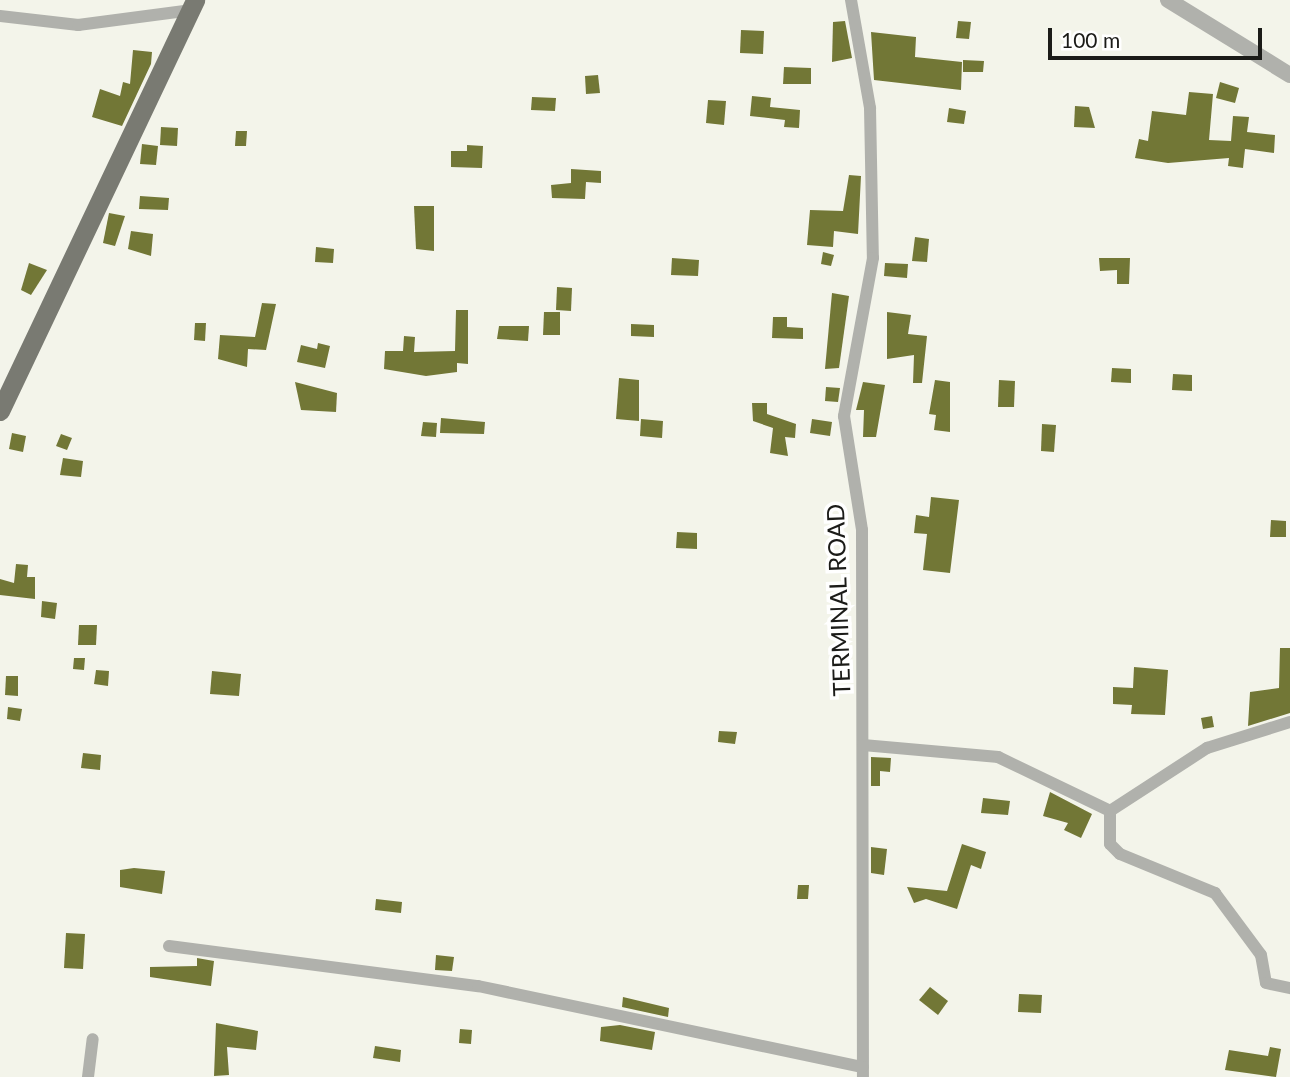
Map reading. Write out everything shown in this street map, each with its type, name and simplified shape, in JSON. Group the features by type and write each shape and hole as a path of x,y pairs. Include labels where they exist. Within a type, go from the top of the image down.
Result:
{"main road":[{"path":"0,411 193,5"}],"street":[{"name":"TERMINAL ROAD","path":"851,0 870,108 873,244 844,416 862,530 863,1072"},
{"path":"1168,0 1290,75"},
{"path":"0,16 78,25 193,5"},
{"path":"1110,811 1207,748 1290,722"},
{"path":"863,745 998,757 1110,811"},
{"path":"1110,811 1110,844 1120,854 1215,893 1261,955 1266,982 1290,988"},
{"path":"169,946 478,986 863,1072"},
{"path":"88,1077 93,1039"}],"building":[{"path":"845,21 852,58 832,62 833,22"},
{"path":"958,21 971,22 969,39 956,38"},
{"path":"741,30 764,31 763,54 740,53"},
{"path":"871,32 916,37 915,57 962,62 961,90 874,80"},
{"path":"133,50 152,52 151,64 122,126 92,117 100,89 120,96 123,82 130,84"},
{"path":"963,60 984,61 983,72 963,72"},
{"path":"784,67 811,68 811,84 783,84"},
{"path":"598,75 600,93 586,94 585,76"},
{"path":"1220,82 1239,88 1235,103 1216,98"},
{"path":"1189,92 1213,94 1209,140 1231,141 1233,116 1249,117 1247,132 1275,135 1274,153 1245,149 1243,168 1228,166 1229,158 1168,163 1135,158 1139,139 1148,141 1152,111 1186,115"},
{"path":"752,96 771,98 770,107 800,110 799,128 784,127 785,120 750,116"},
{"path":"532,97 556,98 555,111 531,110"},
{"path":"708,100 726,101 724,125 706,123"},
{"path":"1075,106 1089,107 1095,128 1074,127"},
{"path":"949,108 966,111 964,124 947,122"},
{"path":"161,127 178,128 177,146 160,145"},
{"path":"236,131 247,131 246,146 235,146"},
{"path":"142,144 158,146 156,165 140,164"},
{"path":"467,145 483,146 482,168 451,167 451,151 467,151"},
{"path":"571,169 601,171 601,183 586,182 585,199 552,198 551,185 571,183"},
{"path":"849,175 861,176 858,234 834,231 833,247 807,245 810,210 843,211"},
{"path":"140,196 169,198 168,210 139,209"},
{"path":"414,206 434,206 434,251 416,249"},
{"path":"109,213 125,216 115,246 103,243"},
{"path":"131,231 153,234 151,256 128,249"},
{"path":"915,237 929,239 927,262 912,261"},
{"path":"316,247 334,249 333,263 315,262"},
{"path":"823,252 834,255 831,266 821,264"},
{"path":"672,258 699,260 698,276 671,275"},
{"path":"1099,258 1130,258 1129,284 1117,284 1117,270 1100,271"},
{"path":"29,263 47,270 31,295 21,290"},
{"path":"885,263 908,264 907,278 884,276"},
{"path":"557,287 572,288 571,311 556,310"},
{"path":"832,293 849,296 839,368 825,369"},
{"path":"262,303 276,304 266,350 248,349 247,367 218,359 220,335 255,337"},
{"path":"456,310 468,310 468,364 457,363 457,372 426,376 384,369 385,351 403,351 404,336 415,337 414,352 455,351"},
{"path":"544,312 560,312 560,335 543,335"},
{"path":"887,312 911,315 908,334 927,336 922,383 913,383 914,355 887,359"},
{"path":"773,317 787,317 787,327 803,328 803,339 772,338"},
{"path":"195,323 206,323 205,341 194,340"},
{"path":"631,324 654,325 654,337 631,336"},
{"path":"499,326 529,326 528,341 497,339"},
{"path":"318,343 330,346 325,368 297,362 301,345 317,349"},
{"path":"1112,368 1131,369 1131,383 1111,382"},
{"path":"1173,374 1192,375 1192,391 1172,390"},
{"path":"619,378 639,380 639,421 616,419"},
{"path":"935,380 950,382 950,432 934,430 936,415 929,414"},
{"path":"999,380 1015,381 1014,407 998,407"},
{"path":"295,382 337,393 336,412 301,410"},
{"path":"863,382 885,385 876,437 863,437 864,410 856,410"},
{"path":"826,387 840,388 838,402 825,401"},
{"path":"752,403 767,403 767,414 796,424 795,438 785,437 788,456 770,453 773,428 753,421"},
{"path":"441,418 485,422 484,434 440,433"},
{"path":"641,419 663,421 662,438 640,436"},
{"path":"812,419 832,422 830,436 810,433"},
{"path":"423,422 437,423 436,437 421,436"},
{"path":"1042,424 1056,425 1054,452 1041,451"},
{"path":"12,433 26,436 23,452 9,449"},
{"path":"61,434 72,438 67,450 56,446"},
{"path":"63,458 83,461 81,477 60,475"},
{"path":"931,497 959,500 950,573 923,570 927,534 914,533 916,515 929,517"},
{"path":"1271,520 1286,521 1286,537 1270,537"},
{"path":"677,532 697,533 697,549 676,548"},
{"path":"16,564 28,565 27,577 35,577 35,599 0,595 0,579 14,583"},
{"path":"42,601 57,603 55,619 41,617"},
{"path":"79,625 97,625 96,645 78,645"},
{"path":"1280,648 1290,648 1290,713 1248,726 1250,692 1279,688"},
{"path":"74,658 85,658 84,670 73,669"},
{"path":"1134,667 1168,670 1165,715 1131,714 1132,705 1113,704 1113,687 1133,688"},
{"path":"96,670 109,671 108,686 94,684"},
{"path":"212,671 241,674 239,696 210,694"},
{"path":"6,676 18,676 18,696 5,695"},
{"path":"8,707 22,709 20,721 7,719"},
{"path":"1212,716 1214,727 1203,729 1201,718"},
{"path":"719,731 737,732 735,744 718,742"},
{"path":"83,753 101,755 100,770 81,768"},
{"path":"871,757 891,758 890,772 880,771 880,786 871,786"},
{"path":"1050,792 1092,814 1081,838 1064,830 1068,823 1043,816"},
{"path":"983,798 1010,801 1008,815 981,813"},
{"path":"962,844 986,852 981,869 971,865 957,909 926,899 914,903 907,887 947,891"},
{"path":"871,847 887,849 884,875 871,873"},
{"path":"134,868 165,871 162,894 120,887 120,870"},
{"path":"798,885 809,885 808,899 797,899"},
{"path":"376,899 402,902 401,913 375,910"},
{"path":"66,933 85,934 83,969 64,968"},
{"path":"436,955 454,957 452,971 435,970"},
{"path":"197,958 214,961 211,986 150,977 150,967 197,966"},
{"path":"930,987 948,1001 938,1015 919,1000"},
{"path":"1019,994 1042,995 1041,1013 1018,1012"},
{"path":"623,997 669,1008 668,1017 622,1007"},
{"path":"216,1023 258,1031 256,1050 227,1047 229,1075 214,1076"},
{"path":"620,1025 655,1032 652,1050 600,1041 601,1027"},
{"path":"460,1029 472,1030 471,1044 459,1043"},
{"path":"375,1046 401,1050 400,1062 373,1058"},
{"path":"1270,1047 1281,1049 1276,1077 1225,1070 1229,1050 1268,1056"}]}
